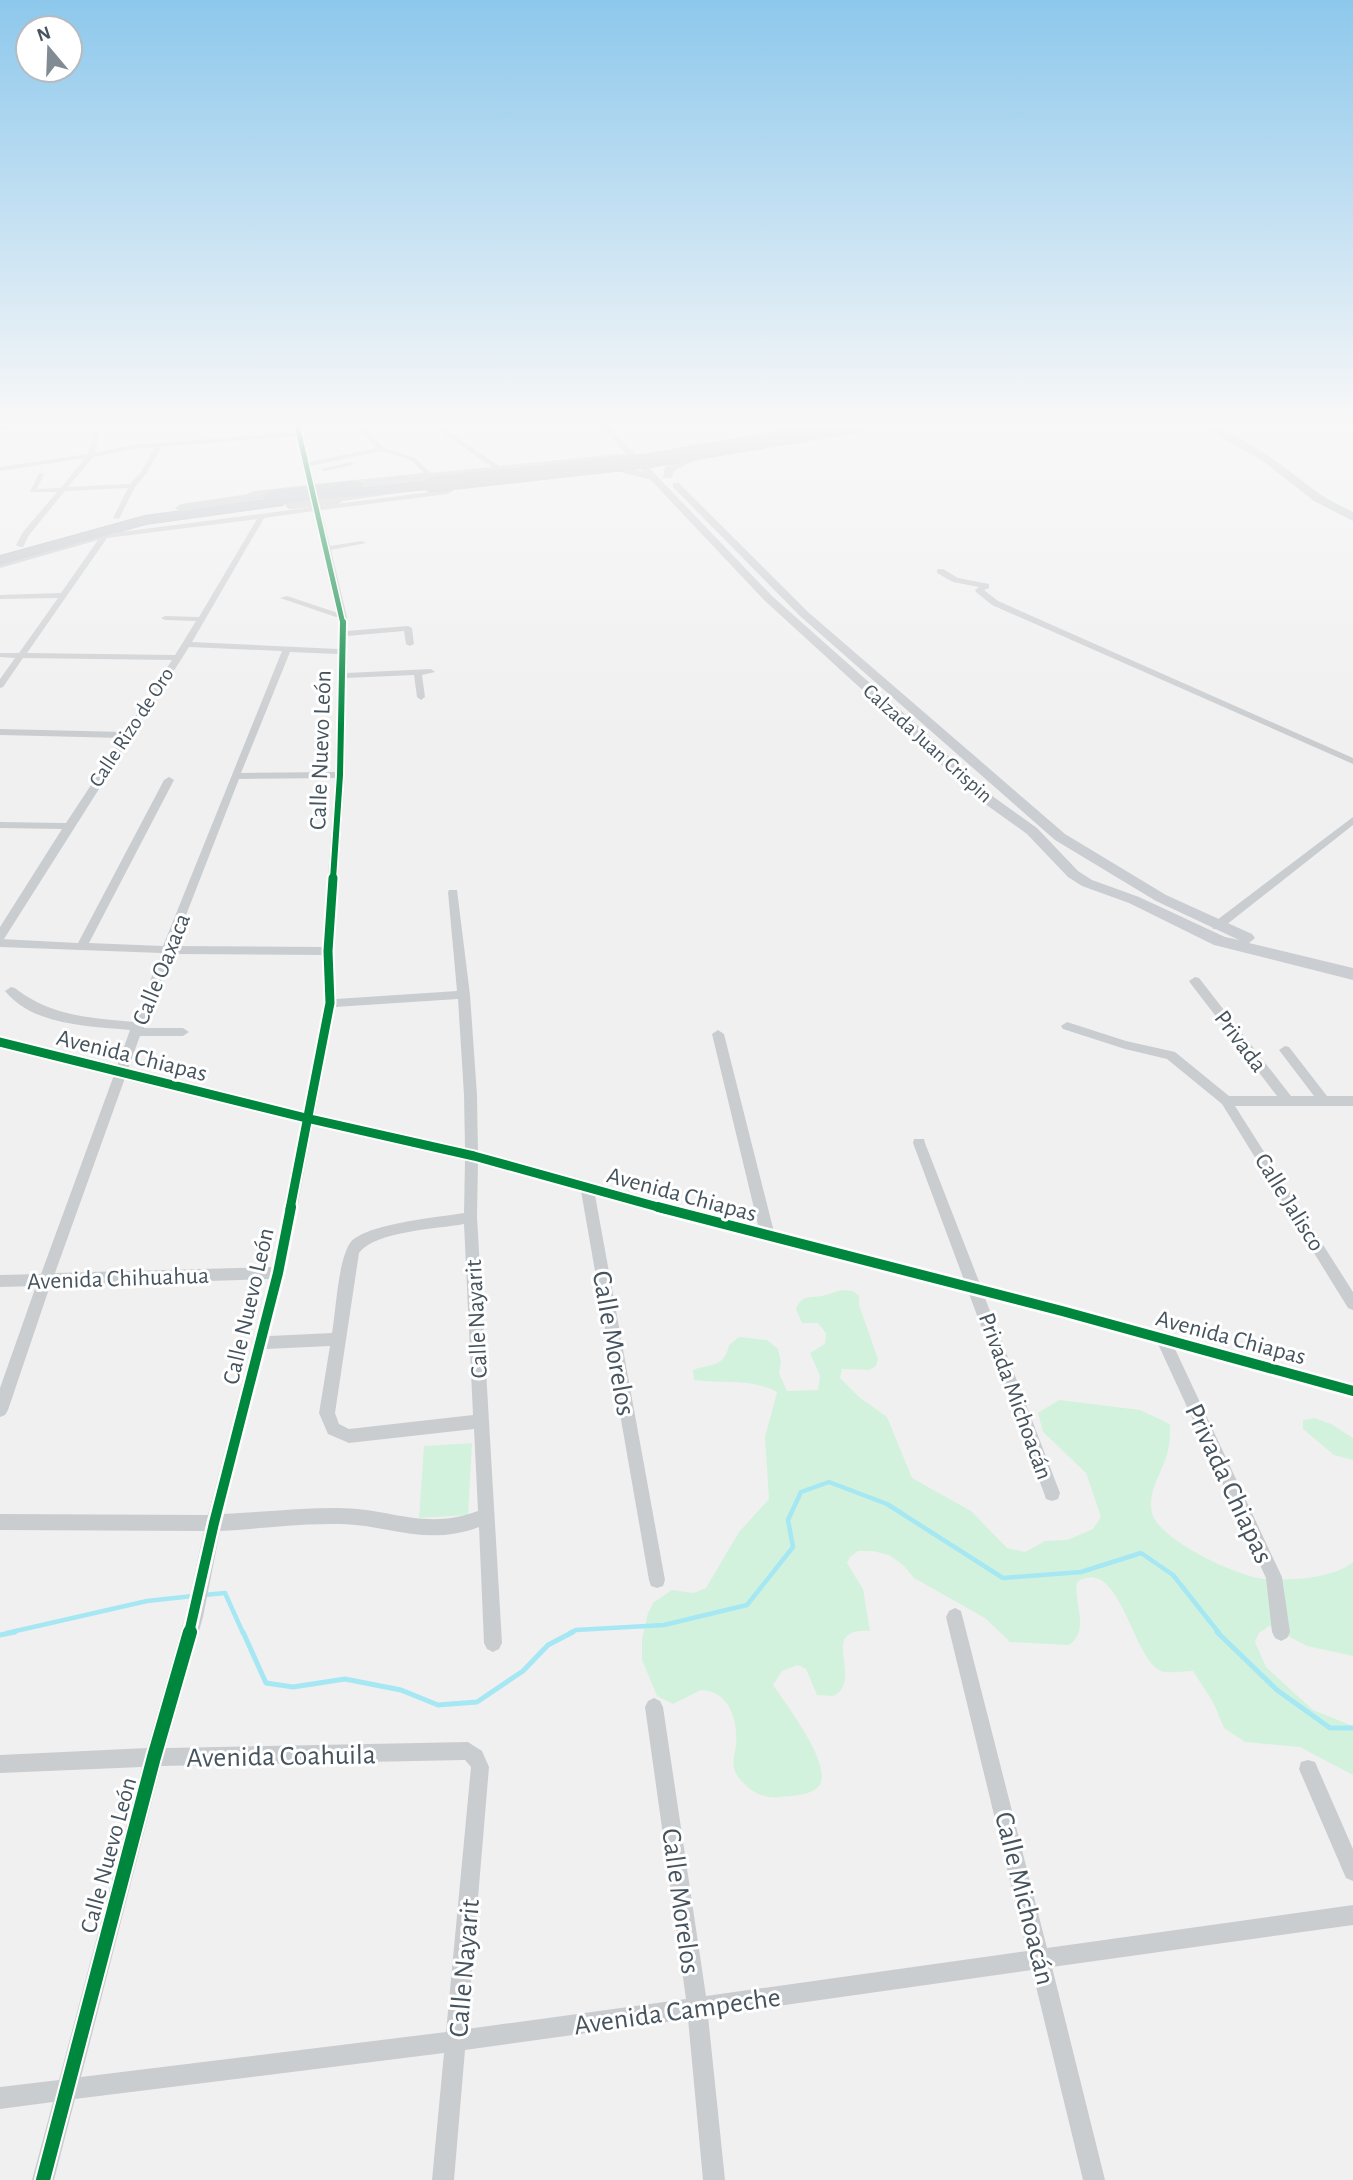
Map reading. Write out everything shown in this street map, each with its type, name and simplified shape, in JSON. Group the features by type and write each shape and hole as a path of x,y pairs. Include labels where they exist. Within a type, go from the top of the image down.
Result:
{"highway":[{"path":"0,552 20,545 116,527"},
{"path":"0,563 119,527"}],"main road":[{"name":"Calzada Juan Crispin","path":"704,527 768,598 920,736 972,788 1026,826 1070,871 1087,883 1134,900 1220,941 1353,974"},
{"name":"Calzada Juan Crispin","path":"713,527 804,614 1034,816 1095,860 1217,926 1252,940 1353,963"},
{"path":"1070,871 1079,863 1095,860"},
{"path":"1087,883 1106,882 1113,872"}],"street":[{"path":"20,545 34,527"},
{"path":"0,685 110,528 128,533 149,527"},
{"name":"Calle Rizo de Oro","path":"0,936 67,826 202,620 255,527"},
{"name":"Calle Nuevo León","path":"43,2180 154,1757 194,1617 214,1523 278,1273 330,1003 328,951 340,775 343,617 323,527"},
{"path":"328,548 362,542"},
{"path":"940,571 956,580 986,586 979,590 995,603 1353,761"},
{"path":"0,597 65,595"},
{"path":"284,597 343,617"},
{"path":"165,618 202,620"},
{"path":"343,634 408,628 410,644"},
{"path":"186,644 342,652"},
{"name":"Calle Oaxaca","path":"0,1410 44,1280 136,1029 287,649"},
{"path":"0,655 177,658"},
{"path":"418,673 421,697"},
{"path":"342,676 431,673"},
{"path":"0,732 126,735"},
{"path":"235,776 340,775"},
{"path":"82,945 169,779"},
{"path":"1217,926 1353,820"},
{"path":"0,825 67,826"},
{"name":"Calle Nayarit","path":"453,892 464,995 474,1156 470,1217 493,1643"},
{"path":"0,943 169,950 328,951"},
{"name":"Privada","path":"1195,981 1240,1036 1252,1059 1287,1100"},
{"path":"11,991 22,1001 63,1017 136,1029 183,1032"},
{"path":"330,1003 464,995"},
{"name":"Calle Jalisco","path":"1067,1026 1125,1045 1171,1055 1226,1101 1353,1304"},
{"path":"718,1034 768,1236"},
{"name":"Avenida Chiapas","path":"1,1044 474,1156 587,1189 976,1288 1353,1391"},
{"path":"1285,1050 1324,1101"},
{"path":"1226,1101 1353,1101"},
{"name":"Privada Michoacán","path":"919,1143 1052,1493"},
{"name":"Calle Morelos","path":"587,1189 657,1580"},
{"path":"470,1217 377,1235 360,1242 351,1256 327,1413 329,1421 340,1434 359,1437 482,1421"},
{"name":"Avenida Chihuahua","path":"0,1281 278,1273"},
{"path":"260,1343 338,1339"},
{"name":"Privada Chiapas","path":"1163,1339 1274,1577 1281,1632"},
{"path":"0,1522 214,1523 341,1516 434,1529 465,1524 486,1516"},
{"name":"Calle Michoacán","path":"955,1617 1094,2180"},
{"name":"Calle Morelos","path":"654,1707 697,2007 714,2180"},
{"name":"Avenida Coahuila","path":"0,1764 154,1757 468,1751 476,1757"},
{"name":"Calle Nayarit","path":"443,2180 480,1767 476,1757"},
{"path":"1308,1769 1353,1871"},
{"name":"Avenida Campeche","path":"0,2098 457,2041 1353,1915"}],"green space":[{"path":"842,1290 853,1291 859,1296 859,1305 878,1359 876,1366 869,1370 842,1369 840,1378 859,1397 887,1417 912,1478 971,1511 1007,1548 1025,1552 1045,1541 1067,1540 1093,1529 1101,1517 1086,1473 1043,1432 1038,1413 1059,1400 1140,1410 1170,1424 1168,1451 1156,1481 1152,1513 1158,1524 1169,1534 1201,1555 1237,1572 1275,1580 1324,1575 1353,1562 1353,1656 1307,1646 1269,1626 1259,1633 1255,1642 1266,1667 1313,1710 1353,1726 1353,1775 1300,1747 1245,1742 1224,1728 1213,1702 1193,1671 1164,1672 1151,1663 1115,1595 1104,1582 1092,1577 1077,1582 1080,1624 1075,1639 1069,1645 1010,1642 985,1618 914,1578 903,1565 889,1555 858,1551 847,1563 863,1589 870,1631 854,1632 846,1637 843,1646 845,1678 842,1688 834,1696 817,1695 806,1669 798,1665 782,1671 773,1685 807,1737 821,1767 822,1779 817,1788 810,1792 777,1797 760,1795 745,1784 734,1768 735,1727 725,1702 711,1692 701,1690 673,1704 657,1696 642,1660 642,1639 653,1603 672,1590 694,1593 706,1588 739,1532 769,1499 765,1437 777,1392 747,1383 694,1380 693,1370 720,1361 729,1345 739,1337 767,1340 778,1349 781,1362 779,1373 787,1391 818,1390 820,1376 810,1353 825,1344 826,1333 818,1323 802,1323 796,1309 804,1299"},
{"path":"1315,1418 1331,1424 1353,1438 1353,1460 1334,1455 1303,1429 1303,1420"},
{"path":"472,1443 468,1515 419,1518 424,1446"}],"waterway":[{"path":"570,1633 576,1630 664,1625 747,1605 793,1547 788,1520 801,1492 829,1482 887,1504 1003,1578 1081,1572 1141,1553 1173,1575 1219,1633"},
{"path":"204,1595 225,1593 243,1633"},
{"path":"7,1633 147,1601 193,1596"},
{"path":"0,1635 15,1632"},
{"path":"243,1632 266,1683 293,1687 345,1679 401,1690 438,1705 477,1702 523,1671 548,1645 573,1632"},
{"path":"1217,1632 1277,1690 1330,1728 1353,1728"}],"cycle path":[{"path":"43,2180 154,1757 194,1617 214,1523 278,1273 330,1003 328,951 340,775 343,617 321,527"},
{"path":"0,1042 306,1118 474,1156 734,1228 1062,1311 1353,1391"}]}
